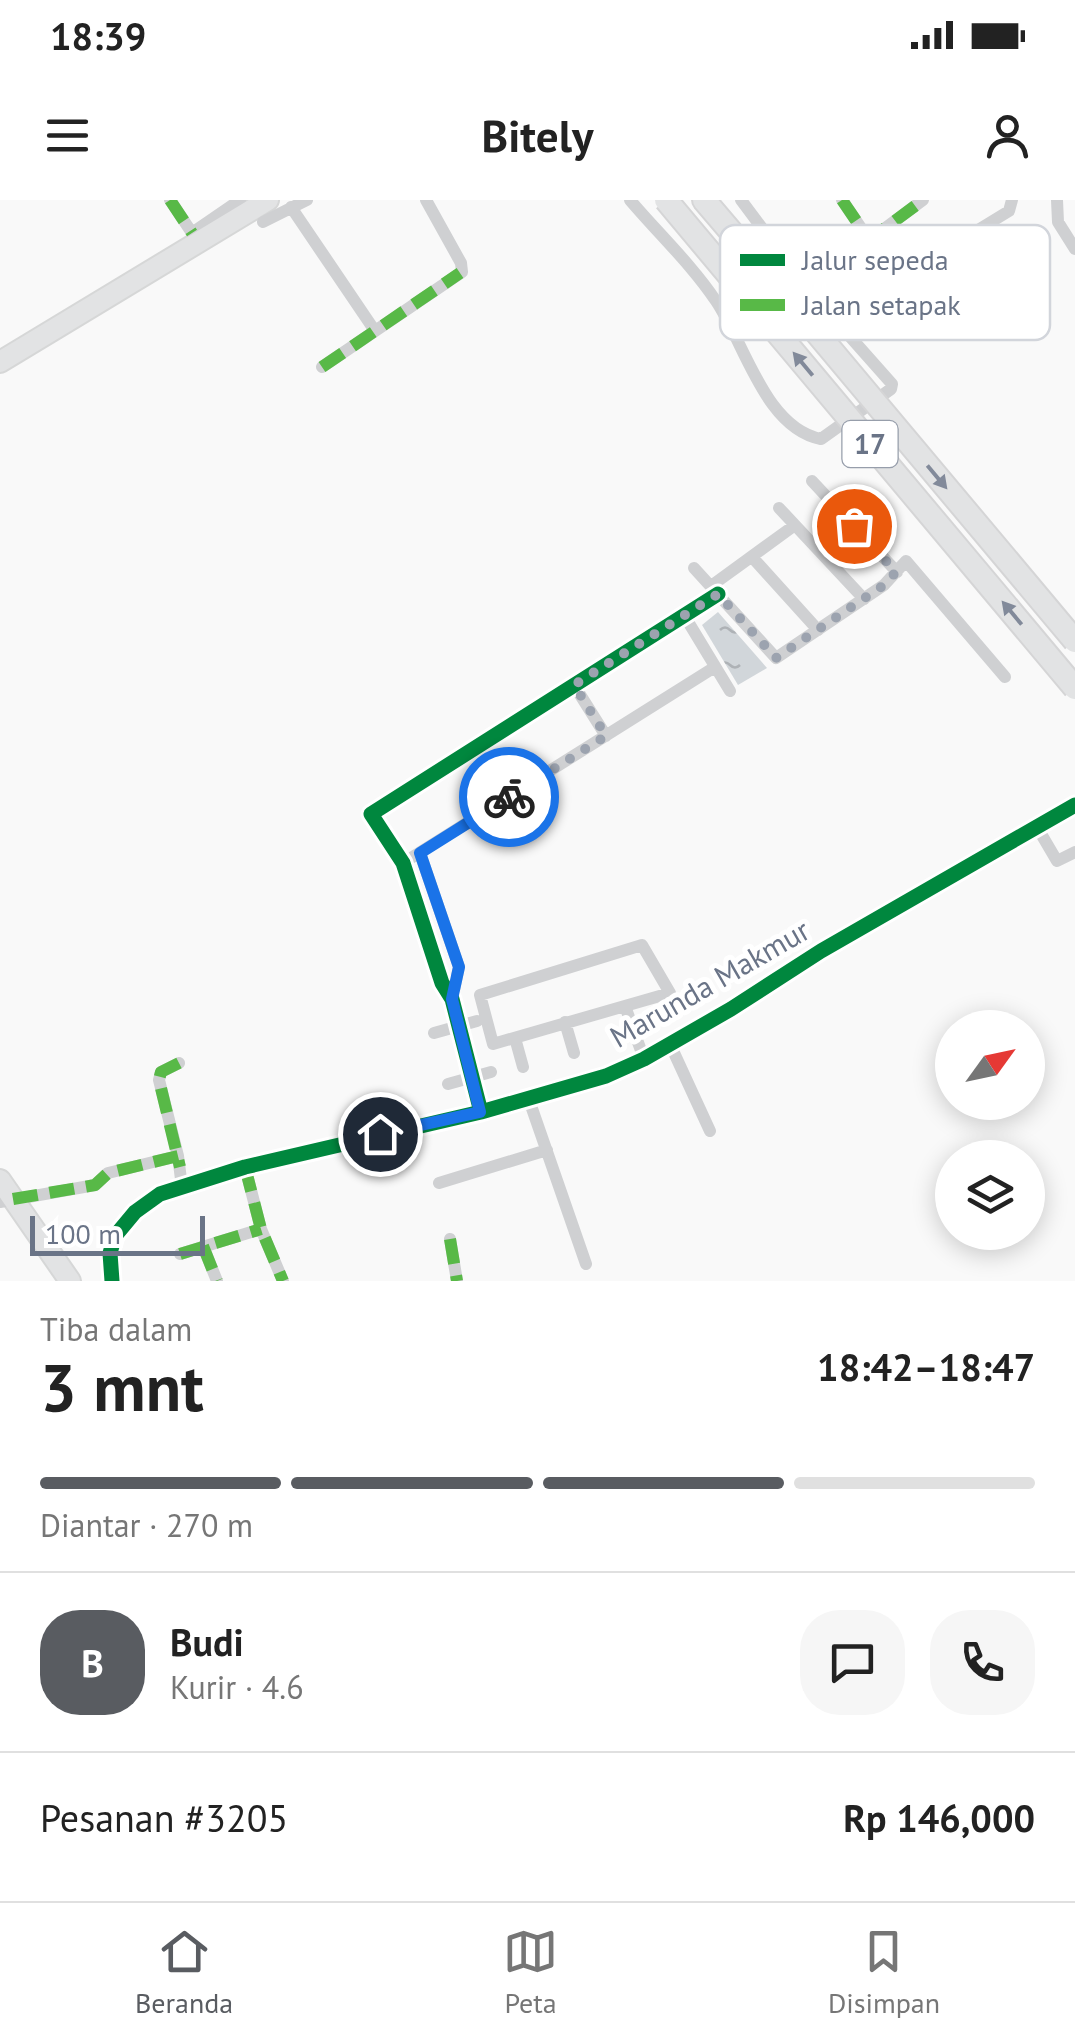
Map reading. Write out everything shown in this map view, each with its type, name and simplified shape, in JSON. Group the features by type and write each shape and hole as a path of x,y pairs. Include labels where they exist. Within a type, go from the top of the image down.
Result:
{"highway":[{"name":"17","path":"666,200 720,264"},
{"name":"17","path":"704,200 729,225"},
{"path":"720,200 741,225"},
{"name":"17","path":"783,340 1075,688"},
{"name":"17","path":"835,340 1075,641"}],"main road":[{"path":"0,362 200,237 268,200"},
{"path":"0,1180 7,1200 70,1281"}],"street":[{"path":"170,200 200,237 240,200"},
{"path":"263,222 306,200"},
{"path":"322,367 463,269 426,200"},
{"path":"630,200 720,308"},
{"path":"741,200 756,225"},
{"path":"842,200 858,225"},
{"path":"890,225 923,200"},
{"path":"986,225 1009,211 1012,200"},
{"path":"1056,200 1058,222 1075,250"},
{"path":"291,207 376,331"},
{"path":"738,340 781,415 803,436 821,440 890,390 892,384 847,340"},
{"path":"812,481 896,572"},
{"path":"779,508 864,599"},
{"path":"480,1112 452,999 442,983 403,863 372,814 684,616 752,556 795,525"},
{"path":"752,556 818,630"},
{"path":"694,568 776,658 884,585 906,562 1005,677"},
{"path":"684,616 730,691"},
{"path":"403,863 715,667"},
{"path":"574,685 606,736"},
{"name":"Marunda Makmur","path":"112,1281 110,1253 115,1236 149,1200 245,1167 480,1112 606,1076 644,1059 821,951 1075,806"},
{"path":"481,814 495,837"},
{"path":"1037,827 1058,861 1073,856"},
{"path":"420,853 459,967 452,999"},
{"path":"642,945 670,993 625,1006 494,1044 480,995 642,945"},
{"path":"625,1006 644,1059"},
{"path":"434,1032 477,1021"},
{"path":"565,1022 574,1053"},
{"path":"514,1038 523,1067"},
{"path":"670,1044 710,1131"},
{"path":"179,1063 162,1072 159,1080 182,1187"},
{"path":"448,1084 491,1072"},
{"path":"528,1097 586,1264"},
{"path":"438,1183 547,1150"},
{"path":"7,1200 94,1185 108,1172 178,1156"},
{"path":"245,1167 262,1229 283,1281"},
{"path":"180,1254 262,1229"},
{"path":"450,1239 456,1281"},
{"path":"204,1246 216,1281"}],"water":[{"path":"718,612 767,668 738,685 702,625"}],"marked path":[{"path":"170,200 192,233"},
{"path":"842,200 859,225"},
{"path":"889,225 923,200"},
{"path":"322,367 460,273"},
{"path":"179,1063 161,1072 159,1080 180,1167"},
{"path":"13,1199 95,1185 108,1173 178,1156"},
{"path":"245,1167 261,1229 283,1281"},
{"path":"180,1254 261,1229"},
{"path":"450,1239 457,1281"},
{"path":"203,1246 217,1281"}],"cycle path":[{"path":"481,1112 452,999 442,983 403,863 371,814 718,594"},
{"path":"112,1281 110,1253 115,1236 135,1212 160,1194 245,1167 481,1112 606,1076 731,1009 821,951 1075,805"}],"way so far":[{"path":"509,797 606,736 574,685 718,594 776,658 884,585 896,572 854,526"}],"route":[{"path":"380,1134 480,1112 452,999 459,967 420,853 509,797"}]}
